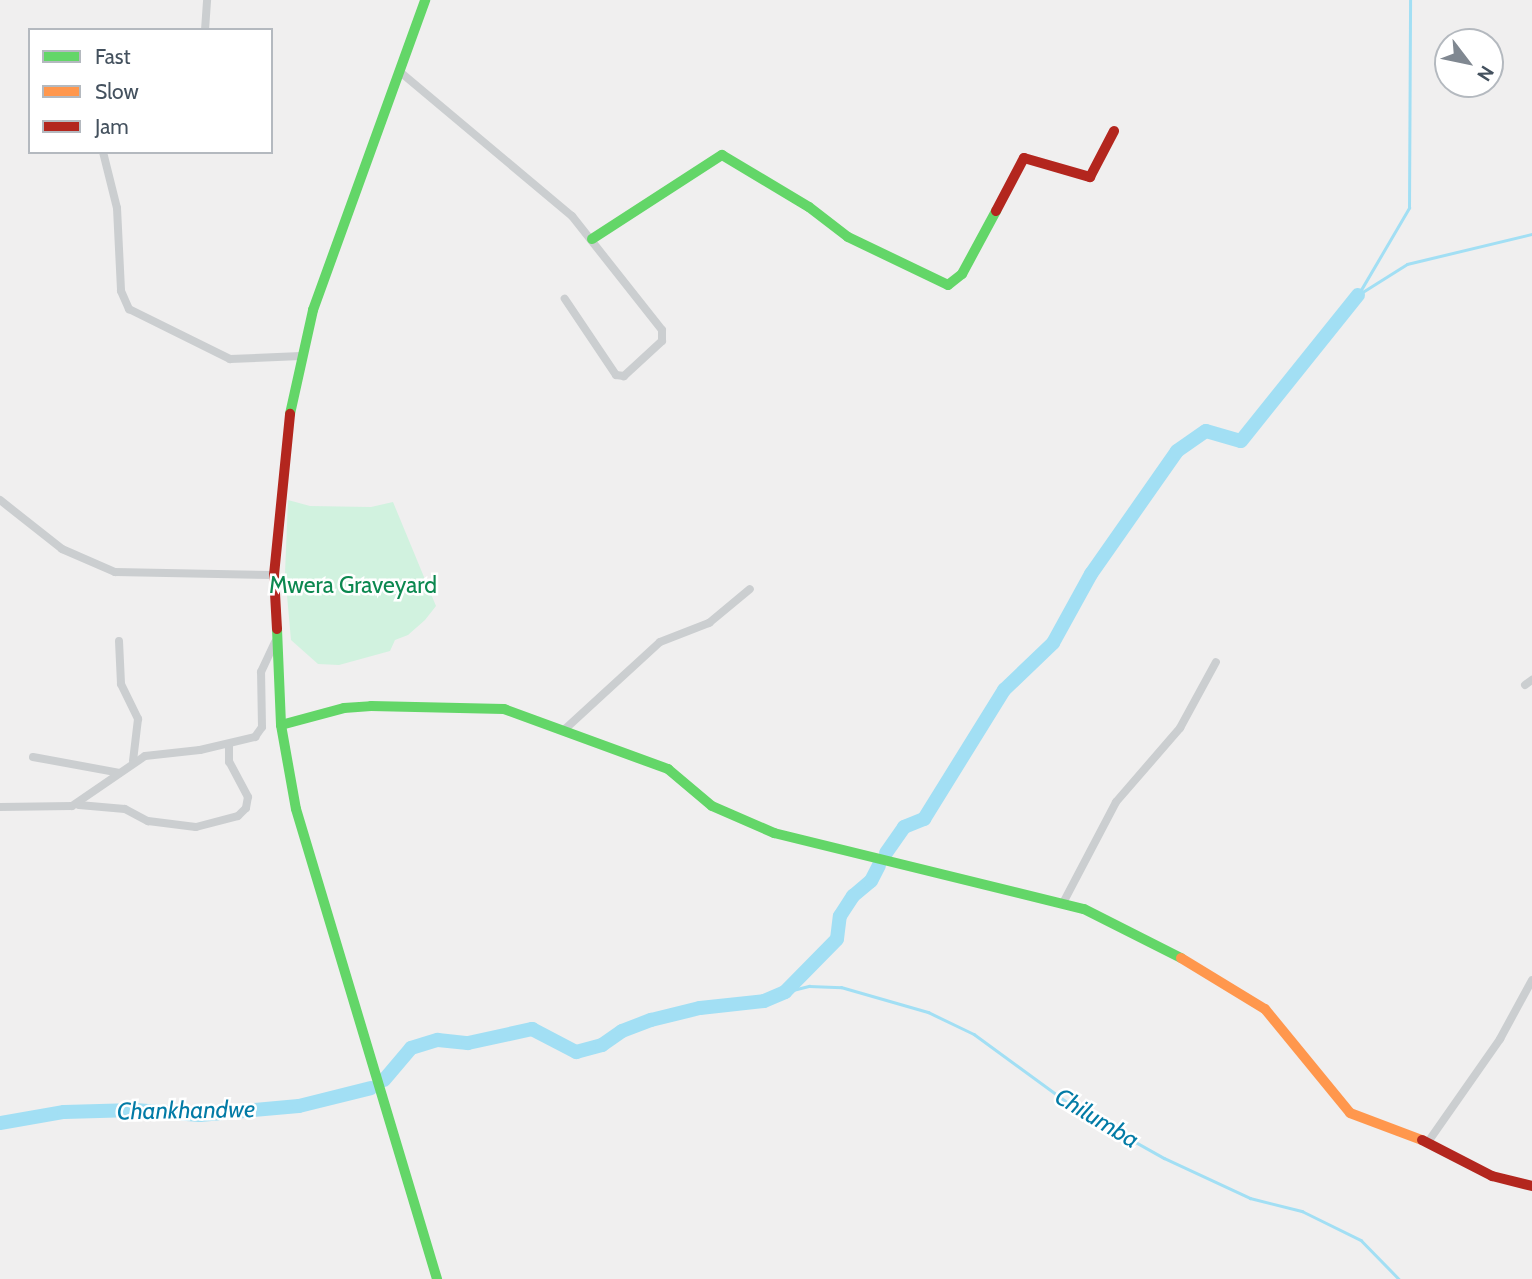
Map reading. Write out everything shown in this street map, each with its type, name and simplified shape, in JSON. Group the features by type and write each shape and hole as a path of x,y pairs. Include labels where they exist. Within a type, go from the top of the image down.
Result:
{"main road":[{"path":"425,0 326,269 301,356 278,486 274,575 275,642 281,726 308,860 437,1279"},
{"path":"592,239 722,155 808,207 848,237 948,285 962,275 1024,158 1090,177 1114,131"},
{"path":"281,726 344,708 422,704 504,709 668,769 712,806 774,833 1063,903 1164,948 1258,1004 1350,1113 1428,1143 1481,1171 1532,1186"}],"street":[{"path":"205,28 207,0"},
{"path":"399,71 548,193 592,239 662,330 662,341 624,376 616,375 565,299"},
{"path":"104,154 117,208 121,291 129,309 230,359 301,356"},
{"path":"0,500 62,549 116,572 274,575"},
{"path":"564,730 660,642 709,623 750,589"},
{"path":"119,641 121,684 138,719 133,761"},
{"path":"76,804 133,761 158,751 229,744 261,731 261,672 275,642"},
{"path":"1063,903 1116,802 1185,722 1216,662"},
{"path":"0,807 76,804 125,809 148,821 196,828 238,816 246,808 248,797 229,762 229,744"},
{"path":"33,757 120,773"},
{"path":"1428,1143 1500,1039 1532,980"}],"green space":[{"name":"Mwera Graveyard","path":"288,500 310,506 371,507 393,502 436,606 408,635 395,640 390,651 339,665 318,664 291,640 285,573"}],"waterway":[{"path":"1358,295 1409,208 1410,0"},
{"path":"1361,293 1407,264 1532,234"},
{"path":"886,853 904,827 924,819 1004,690 1053,643 1091,574 1177,451 1206,431 1241,441 1358,295"},
{"name":"Chankhandwe","path":"384,1080 411,1048 438,1040 468,1043 532,1029 576,1052 602,1045 622,1031 651,1020 700,1008 764,1001 785,992 837,939 840,916 853,896 871,881 879,865"},
{"name":"Chilumba","path":"785,992 809,986 841,987 928,1012 974,1034 1075,1108 1164,1158 1250,1198 1302,1211 1361,1240 1399,1279"},
{"name":"Chankhandwe","path":"0,1123 64,1112 135,1110 200,1115 299,1106 371,1088"}],"traffic: fast":[{"path":"290,414 313,310 425,0"},
{"path":"592,239 722,155 809,207 848,237 948,285 962,274 996,211"},
{"path":"277,629 281,725 296,809 437,1279"},
{"path":"281,725 344,708 371,706 504,709 668,769 712,806 774,833 1084,909 1181,958"}],"traffic: slow":[{"path":"1181,958 1265,1009 1350,1113 1422,1140"}],"traffic: jam":[{"path":"996,211 1024,158 1090,177 1114,131"},
{"path":"277,629 274,575 290,414"},
{"path":"1422,1140 1492,1176 1532,1186"}]}
